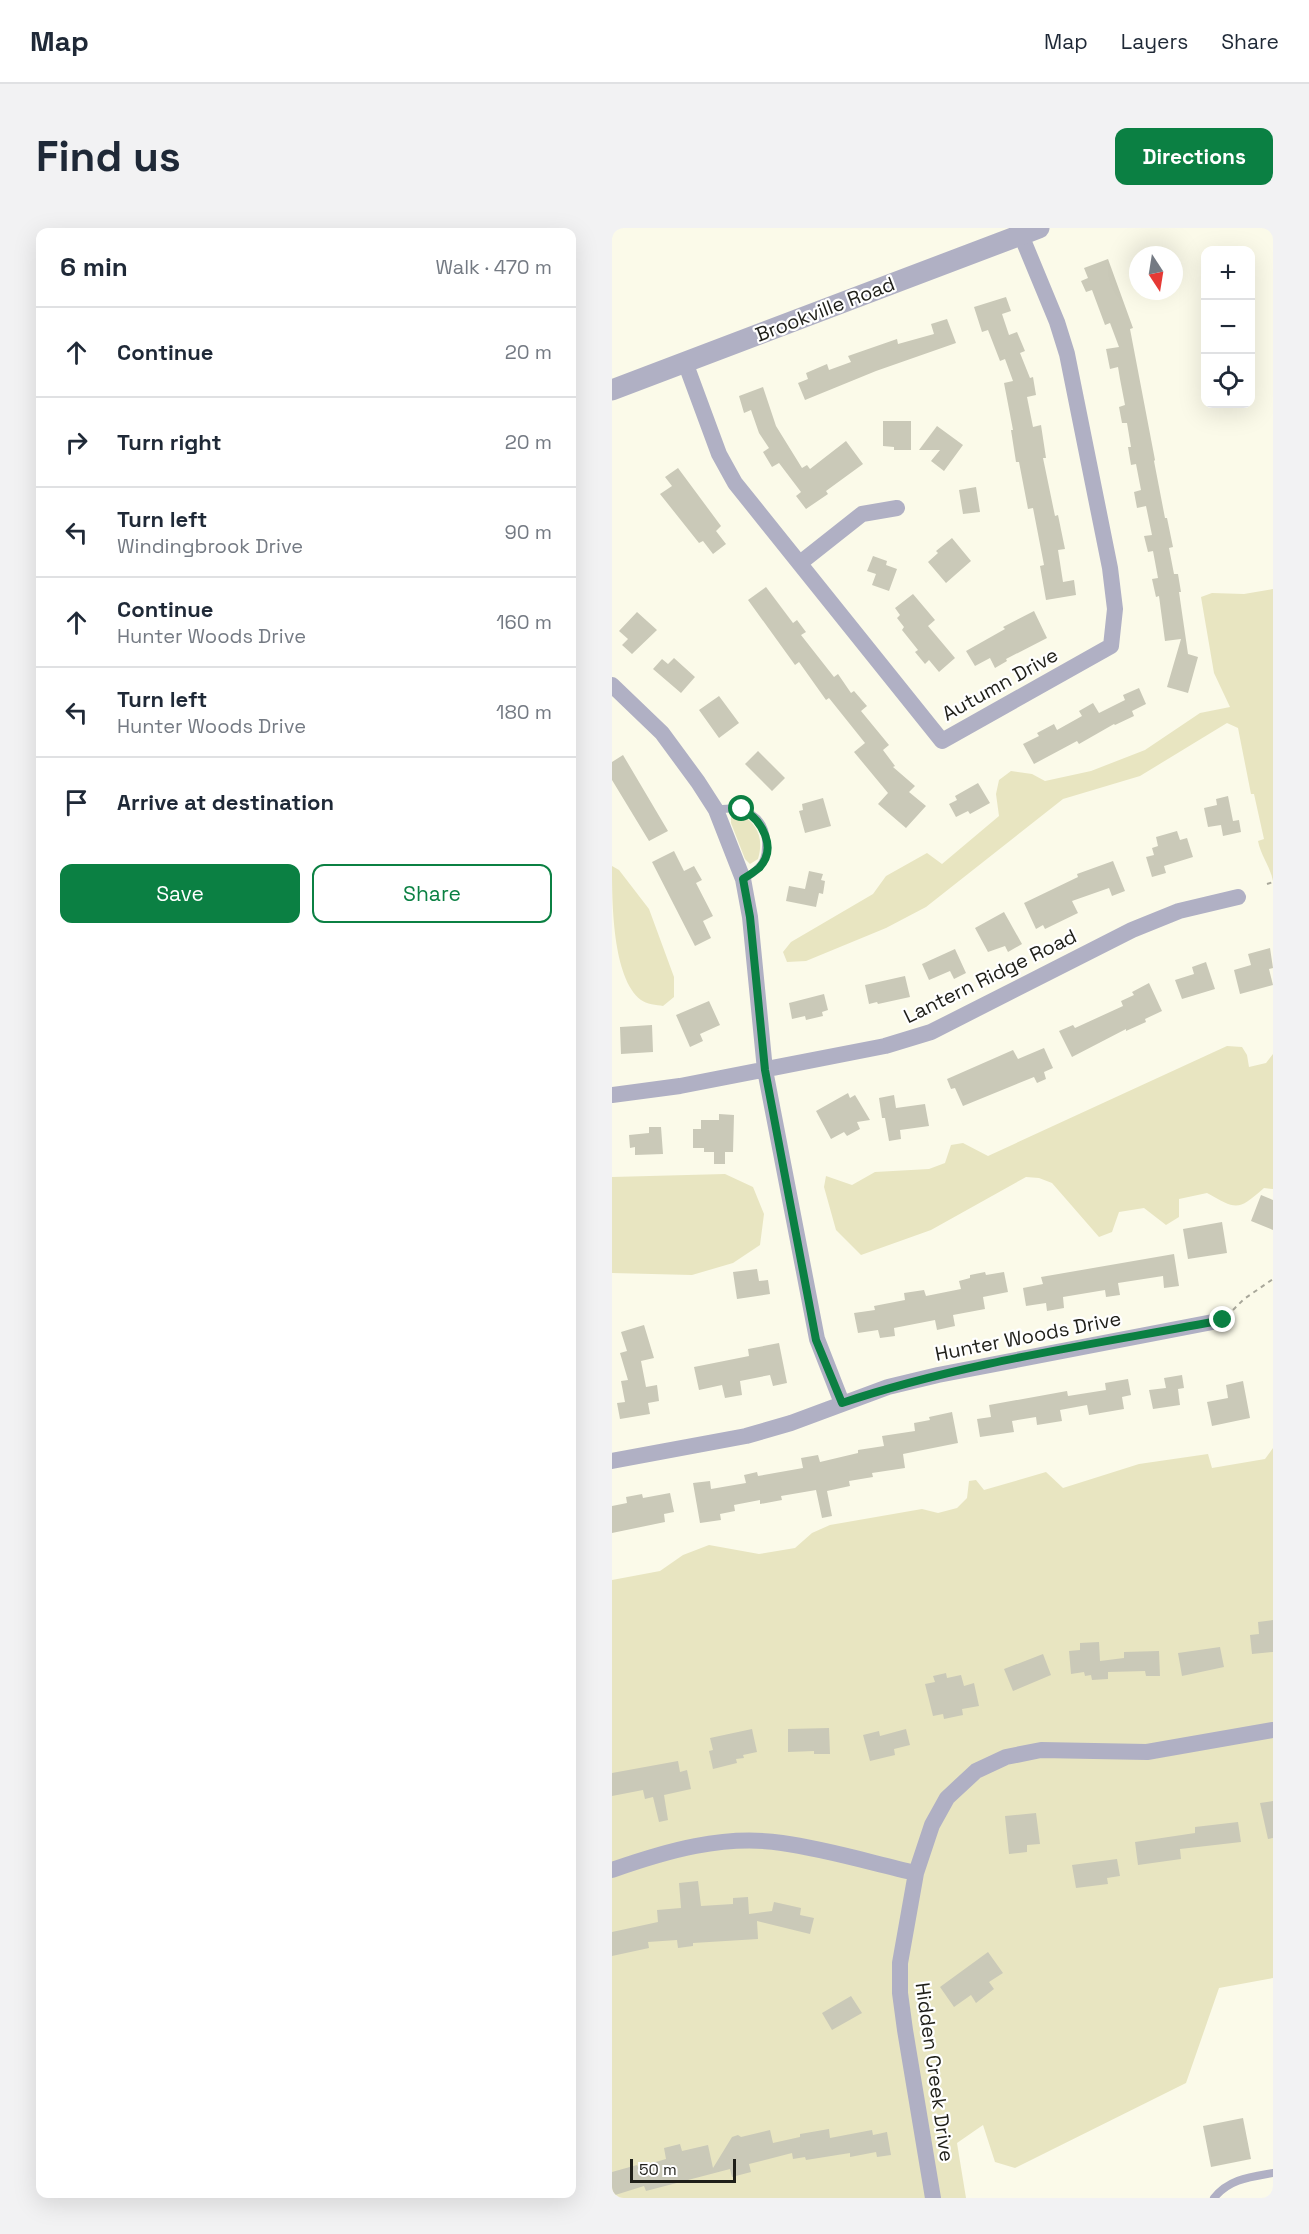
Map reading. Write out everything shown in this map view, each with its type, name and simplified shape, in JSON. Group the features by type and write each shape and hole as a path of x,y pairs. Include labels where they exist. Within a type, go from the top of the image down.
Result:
{"street":[{"name":"Brookville Road","path":"612,390 1030,231"},
{"name":"Autumn Drive","path":"684,362 719,454 735,483 942,741 1111,646 1115,609 1110,568 1067,354 1030,231"},
{"path":"800,563 862,514 897,508"},
{"path":"612,685 662,733 716,810 743,879 750,917 765,1070 816,1340 842,1403"},
{"name":"Lantern Ridge Road","path":"612,1095 680,1086 765,1070 885,1046 931,1032 1132,930 1179,911 1238,897"},
{"name":"Hunter Woods Drive","path":"612,1461 746,1436 791,1423 888,1388 938,1375 1223,1320"},
{"name":"Hidden Creek Drive","path":"933,2198 905,2030 900,1993 900,1963 916,1873 932,1825 947,1798 976,1771 1006,1757 1041,1750 1147,1752 1273,1730"},
{"path":"612,1870 668,1851 695,1845 740,1841 781,1842 916,1873"}],"lane":[{"path":"716,810 730,807 742,809 754,815 762,826 767,839 766,855 759,868 743,879"},
{"path":"1214,2198 1222,2189 1238,2180 1273,2173"}],"path":[{"path":"1267,884 1273,882"},
{"path":"1223,1320 1244,1299 1273,1279"}],"shaded area":[{"path":"1273,589 1273,881 1258,841 1264,839 1254,794 1251,794 1238,728 1227,723 1140,776 1063,799 926,907 886,928 806,961 787,962 783,952 791,942 873,894 886,876 927,853 942,864 999,816 996,794 999,780 1011,771 1032,774 1045,781 1091,771 1145,750 1200,713 1230,707 1214,673 1201,597 1212,593 1244,594"},
{"path":"739,813 751,822 760,838 758,859 750,864 745,859 731,823 731,817"},
{"path":"612,866 619,870 649,909 674,977 674,997 663,1006 641,1000 631,989 624,975 616,938"},
{"path":"1227,1046 1242,1047 1247,1055 1249,1067 1266,1063 1273,1054 1273,1189 1264,1188 1242,1204 1231,1205 1207,1193 1179,1199 1179,1217 1166,1225 1144,1208 1119,1212 1112,1232 1099,1237 1052,1183 1039,1178 1026,1177 931,1230 861,1255 836,1230 824,1187 826,1176 852,1185 875,1172 929,1169 945,1163 951,1145 963,1143 988,1156"},
{"path":"725,1174 753,1187 764,1214 760,1245 733,1263 692,1275 612,1273 612,1177"},
{"path":"1273,1448 1273,1978 1219,1988 1186,2083 1015,2168 995,2162 983,2125 957,2143 966,2198 612,2198 612,1580 660,1571 683,1555 709,1545 759,1554 795,1548 812,1533 830,1525 922,1509 938,1513 957,1508 967,1498 969,1481 976,1480 984,1490 1046,1472 1063,1488 1139,1464 1208,1454 1212,1468 1265,1459"}],"building":[{"path":"1108,259 1133,328 1130,329 1154,461 1173,547 1169,548 1174,574 1178,574 1188,654 1198,657 1188,693 1167,687 1181,639 1165,641 1159,596 1156,597 1152,579 1158,578 1153,551 1148,552 1144,536 1152,535 1146,506 1137,508 1134,492 1141,490 1136,464 1131,465 1127,423 1122,423 1119,407 1125,405 1118,367 1110,369 1106,349 1119,347 1110,323 1105,325 1092,290 1086,292 1081,281 1088,278 1084,268"},
{"path":"1006,297 1011,311 1002,314 1009,335 1017,332 1025,351 1020,353 1030,378 1033,377 1036,395 1027,397 1033,427 1041,425 1046,458 1043,458 1055,516 1058,515 1065,549 1058,550 1063,582 1074,580 1076,595 1046,600 1040,566 1044,565 1033,508 1028,509 1019,462 1016,462 1011,430 1013,430 1004,383 1013,381 1005,359 1000,361 988,330 982,332 974,307"},
{"path":"947,319 956,343 876,371 805,400 798,383 808,379 806,373 827,364 829,370 851,362 848,356 897,339 898,344 934,334 931,324"},
{"path":"763,387 776,426 802,468 807,465 810,469 846,441 863,464 826,491 828,494 806,509 796,496 801,492 779,463 772,467 763,452 769,448 759,433 751,410 744,413 739,396"},
{"path":"883,421 911,421 911,450 894,450 894,447 883,446"},
{"path":"937,426 963,445 944,471 931,461 940,450 919,450"},
{"path":"678,468 721,526 716,531 726,544 713,554 703,541 699,543 660,494 672,486 665,477"},
{"path":"976,487 980,512 963,514 959,490"},
{"path":"952,538 971,561 946,583 928,562 938,553 936,551"},
{"path":"873,556 887,561 886,565 897,569 889,591 872,585 876,574 867,571"},
{"path":"766,587 793,623 797,620 806,632 801,635 834,677 838,674 851,693 854,691 867,706 861,711 889,745 883,750 895,766 893,767 915,786 909,792 926,806 906,828 878,804 888,793 854,752 865,743 829,698 826,700 799,662 795,665 748,600"},
{"path":"913,594 935,620 928,626 955,658 939,672 929,660 925,664 915,652 918,650 902,630 904,627 897,618 900,615 895,608"},
{"path":"1034,611 1047,638 1006,659 1007,661 995,668 990,658 975,666 966,651 1005,629 1003,627"},
{"path":"637,612 657,630 632,654 622,645 628,639 619,631"},
{"path":"674,658 695,677 681,693 653,669 662,659 668,664"},
{"path":"1139,688 1146,704 1132,711 1134,716 1114,724 1079,744 1077,741 1034,764 1023,744 1039,736 1037,733 1054,724 1057,730 1082,716 1079,711 1093,703 1099,713 1125,700 1123,695"},
{"path":"719,696 739,723 719,738 699,710"},
{"path":"758,751 785,778 772,791 745,764"},
{"path":"623,755 668,831 649,841 612,780 612,762"},
{"path":"978,783 990,803 970,814 968,811 956,817 949,804 957,800 955,796"},
{"path":"1228,796 1233,821 1239,820 1241,832 1223,836 1221,825 1208,827 1204,808 1217,805 1216,799"},
{"path":"823,798 831,826 805,833 799,811 803,810 802,804"},
{"path":"1177,831 1180,840 1187,838 1193,857 1164,866 1166,873 1152,877 1146,857 1154,855 1152,848 1158,846 1156,837"},
{"path":"674,851 684,871 694,866 702,880 696,883 713,916 703,921 711,938 695,946 652,862"},
{"path":"1113,861 1125,891 1112,896 1109,888 1072,901 1078,913 1045,929 1043,925 1036,929 1024,903 1078,877 1077,874"},
{"path":"809,871 823,874 821,880 825,881 823,894 819,893 816,907 786,901 789,886 805,889"},
{"path":"1004,912 1022,944 1008,952 1005,946 988,952 975,928"},
{"path":"1270,948 1273,968 1269,969 1273,985 1240,994 1234,970 1251,965 1248,954"},
{"path":"955,949 966,973 954,979 950,971 929,980 922,964"},
{"path":"1206,962 1215,989 1182,999 1175,980 1194,974 1192,967"},
{"path":"905,976 910,997 869,1004 865,985"},
{"path":"1149,983 1162,1011 1145,1019 1146,1022 1126,1031 1126,1029 1072,1057 1059,1031 1073,1025 1075,1028 1123,1006 1121,1001 1134,995 1132,992"},
{"path":"824,994 828,1010 822,1012 823,1016 806,1020 805,1016 792,1019 789,1003"},
{"path":"709,1001 720,1025 700,1034 703,1041 690,1047 676,1015"},
{"path":"652,1025 653,1052 621,1054 620,1027"},
{"path":"1044,1048 1053,1068 1044,1072 1046,1079 1037,1083 1034,1077 963,1106 955,1088 951,1089 947,1079 1013,1050 1018,1059"},
{"path":"848,1093 850,1098 855,1095 870,1120 857,1122 860,1129 847,1136 844,1132 831,1139 816,1111"},
{"path":"894,1095 896,1108 925,1104 929,1126 900,1130 901,1139 889,1141 879,1098"},
{"path":"719,1114 734,1115 733,1152 725,1152 725,1164 714,1164 714,1152 704,1152 704,1148 693,1148 693,1129 701,1129 701,1120 719,1120"},
{"path":"649,1127 661,1127 663,1154 635,1155 635,1147 630,1148 629,1135 649,1133"},
{"path":"1261,1195 1273,1200 1273,1230 1251,1221"},
{"path":"1222,1222 1227,1253 1188,1259 1183,1229"},
{"path":"1174,1254 1179,1286 1164,1288 1163,1276 1118,1283 1120,1295 1106,1297 1105,1290 1063,1297 1064,1308 1047,1311 1046,1303 1026,1306 1023,1288 1043,1284 1041,1277"},
{"path":"757,1269 759,1281 768,1280 770,1294 737,1299 733,1272"},
{"path":"985,1272 986,1275 1004,1272 1008,1292 983,1297 985,1309 953,1315 955,1326 937,1330 935,1320 894,1328 895,1336 880,1338 878,1330 858,1333 854,1313 875,1310 874,1306 905,1300 904,1293 924,1290 926,1296 961,1289 959,1281 970,1278 970,1275"},
{"path":"644,1325 654,1358 641,1361 646,1387 657,1385 659,1401 648,1403 650,1414 620,1419 617,1403 625,1402 621,1381 628,1380 620,1353 627,1351 621,1332"},
{"path":"779,1343 787,1383 773,1386 770,1375 740,1381 742,1395 725,1398 722,1385 699,1390 694,1367 749,1356 748,1349"},
{"path":"1182,1375 1184,1388 1178,1389 1180,1405 1153,1409 1149,1390 1166,1388 1164,1378"},
{"path":"1128,1379 1131,1395 1122,1397 1124,1409 1089,1415 1087,1405 1060,1410 1062,1421 1037,1425 1036,1417 1012,1421 1014,1432 980,1437 977,1419 991,1417 989,1405 1067,1391 1068,1396 1106,1390 1105,1383"},
{"path":"1243,1381 1250,1418 1212,1426 1207,1402 1228,1398 1226,1385"},
{"path":"952,1412 958,1443 903,1454 905,1468 872,1473 873,1477 849,1481 850,1486 827,1491 832,1516 822,1518 816,1490 781,1496 782,1500 760,1504 760,1500 734,1505 735,1511 720,1514 721,1520 700,1523 693,1483 710,1481 711,1489 746,1483 744,1475 757,1472 758,1476 803,1468 801,1458 818,1455 820,1462 858,1453 858,1450 884,1446 882,1436 915,1431 914,1423"},
{"path":"670,1493 674,1512 664,1514 665,1522 612,1533 612,1506 627,1503 626,1497 642,1494 643,1498"},
{"path":"1273,1620 1273,1652 1252,1654 1250,1635 1259,1634 1258,1622"},
{"path":"1099,1642 1100,1661 1124,1658 1124,1652 1159,1651 1160,1676 1146,1676 1145,1671 1108,1672 1108,1679 1092,1680 1091,1675 1085,1676 1084,1672 1071,1674 1069,1651 1080,1650 1080,1643"},
{"path":"1220,1647 1224,1667 1182,1676 1178,1653"},
{"path":"1043,1654 1051,1675 1013,1691 1004,1669"},
{"path":"946,1673 947,1678 961,1675 964,1686 974,1683 979,1706 962,1709 963,1715 944,1719 943,1714 933,1716 925,1684 935,1682 933,1676"},
{"path":"829,1728 830,1754 814,1754 814,1751 788,1752 788,1729"},
{"path":"752,1729 757,1752 743,1755 744,1758 736,1759 737,1763 713,1769 709,1751 713,1750 710,1738"},
{"path":"906,1729 910,1745 894,1749 895,1755 870,1761 863,1735 879,1731 880,1736"},
{"path":"678,1761 680,1772 687,1770 691,1789 664,1795 668,1820 659,1822 653,1797 645,1799 643,1790 612,1796 612,1773"},
{"path":"1273,1801 1273,1838 1268,1839 1260,1803"},
{"path":"1036,1813 1040,1844 1027,1845 1027,1852 1009,1854 1005,1816"},
{"path":"1238,1822 1241,1842 1180,1849 1181,1859 1138,1865 1135,1842 1195,1833 1195,1827"},
{"path":"1117,1859 1120,1876 1107,1878 1108,1884 1076,1888 1072,1865"},
{"path":"698,1881 701,1906 733,1904 733,1898 748,1897 749,1914 772,1911 774,1902 801,1908 800,1915 814,1918 810,1934 757,1921 758,1939 693,1943 693,1946 678,1948 677,1940 648,1942 649,1948 612,1956 612,1932 658,1922 657,1910 681,1908 679,1883"},
{"path":"988,1952 1003,1973 989,1982 994,1989 976,2003 971,1995 954,2007 940,1987"},
{"path":"851,1996 862,2013 832,2030 822,2013"},
{"path":"1243,2118 1251,2159 1211,2167 1203,2126"},
{"path":"829,2129 830,2138 872,2130 873,2135 887,2132 891,2155 877,2157 876,2152 850,2157 850,2153 806,2160 805,2157 793,2159 792,2153 749,2164 751,2172 732,2177 730,2169 646,2191 644,2186 612,2196 612,2172 666,2159 664,2148 680,2144 682,2151 708,2145 713,2168 732,2137 770,2130 773,2143 800,2137 800,2134"}],"route":[{"path":"742,809 754,815 767,839 766,855 759,868 743,879 750,917 765,1070 816,1340 842,1403 938,1375 1223,1320"}]}
